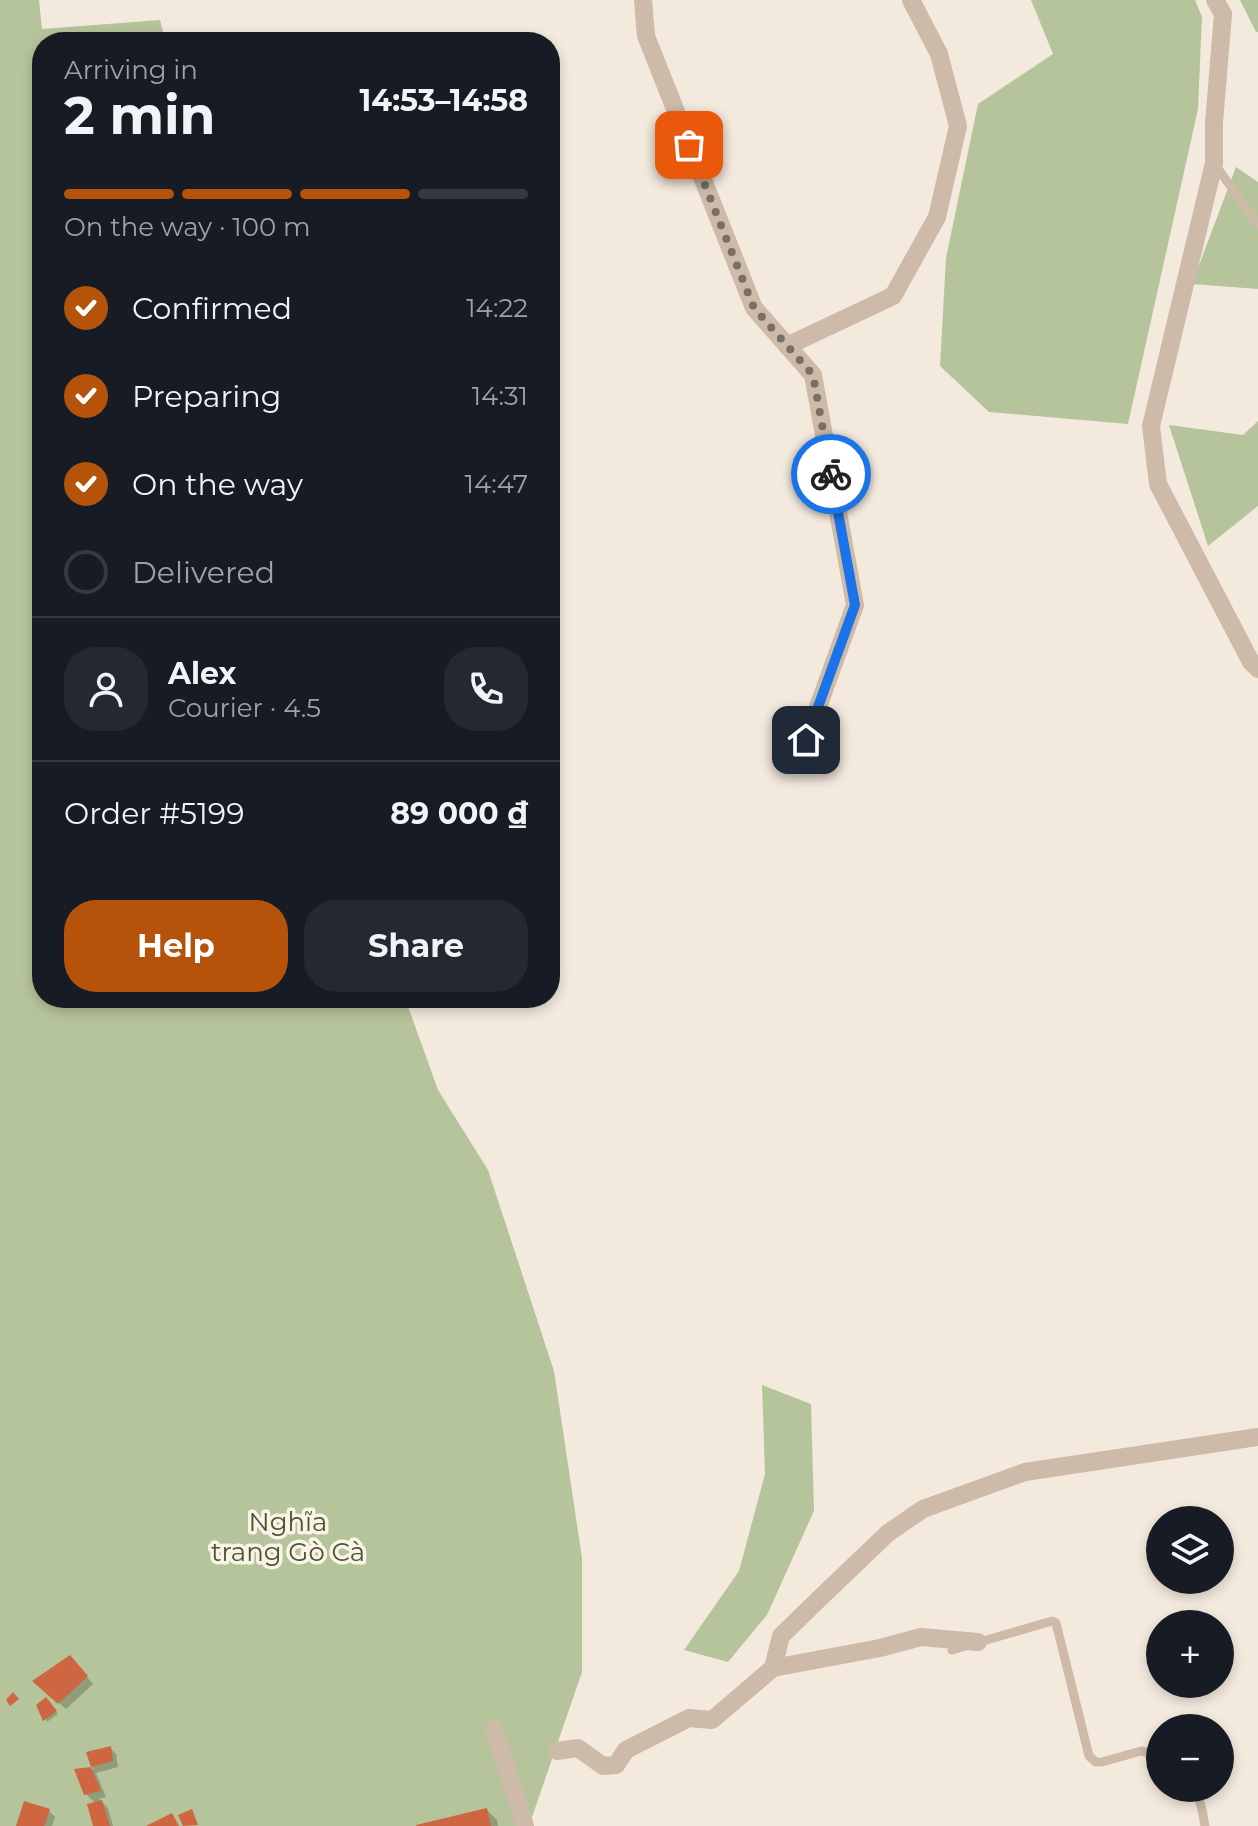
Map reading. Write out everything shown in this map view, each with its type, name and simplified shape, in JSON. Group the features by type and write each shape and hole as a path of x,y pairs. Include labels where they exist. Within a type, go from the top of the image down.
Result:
{"street":[{"path":"643,0 646,36 754,308 813,375 855,605 806,740"},
{"path":"787,346 893,296 937,217 958,126 939,54 911,0"},
{"path":"1215,0 1223,14 1214,123 1214,163 1151,426 1158,484 1251,662 1258,669"},
{"path":"773,1668 781,1636 888,1533 923,1509 1025,1472 1258,1437"},
{"path":"557,1751 578,1748 603,1766 616,1765 626,1750 689,1718 712,1720 773,1668 921,1637 978,1642"},
{"path":"494,1729 525,1826"}],"lane":[{"path":"1214,163 1258,225"},
{"path":"952,1650 1052,1621 1056,1623 1089,1756 1096,1762 1102,1762 1146,1752"},
{"path":"1201,1802 1205,1826"}],"green space":[{"name":"Nghĩa trang Gò Cà","path":"0,0 39,0 42,29 160,20 163,32 32,32 32,1008 409,1008 438,1090 488,1170 554,1371 582,1558 582,1672 529,1826 0,1826"},
{"path":"1031,0 1195,0 1202,17 1198,109 1128,424 989,412 940,366 946,258 978,104 1053,54"},
{"path":"1240,0 1258,0 1258,32 1256,32"},
{"path":"1236,167 1258,182 1258,289 1192,284"},
{"path":"1258,421 1258,506 1208,546 1169,425 1243,435"},
{"path":"762,1385 811,1404 814,1511 767,1615 728,1662 684,1650 739,1571 765,1474"}],"building":[{"path":"70,1655 88,1676 58,1704 32,1681"},
{"path":"13,1692 19,1699 10,1706 6,1700"},
{"path":"46,1697 57,1711 43,1721 36,1705"},
{"path":"111,1746 113,1761 91,1767 86,1752"},
{"path":"91,1767 101,1791 84,1795 74,1769"},
{"path":"102,1800 110,1826 93,1826 87,1804"},
{"path":"24,1801 50,1809 44,1826 16,1826"},
{"path":"487,1808 491,1826 416,1826 416,1825"},
{"path":"192,1809 198,1825 183,1826 178,1815"},
{"path":"172,1813 179,1826 146,1826"}],"way so far":[{"path":"689,145 754,308 813,375 831,474"}],"route":[{"path":"806,740 855,605 831,474"}]}
